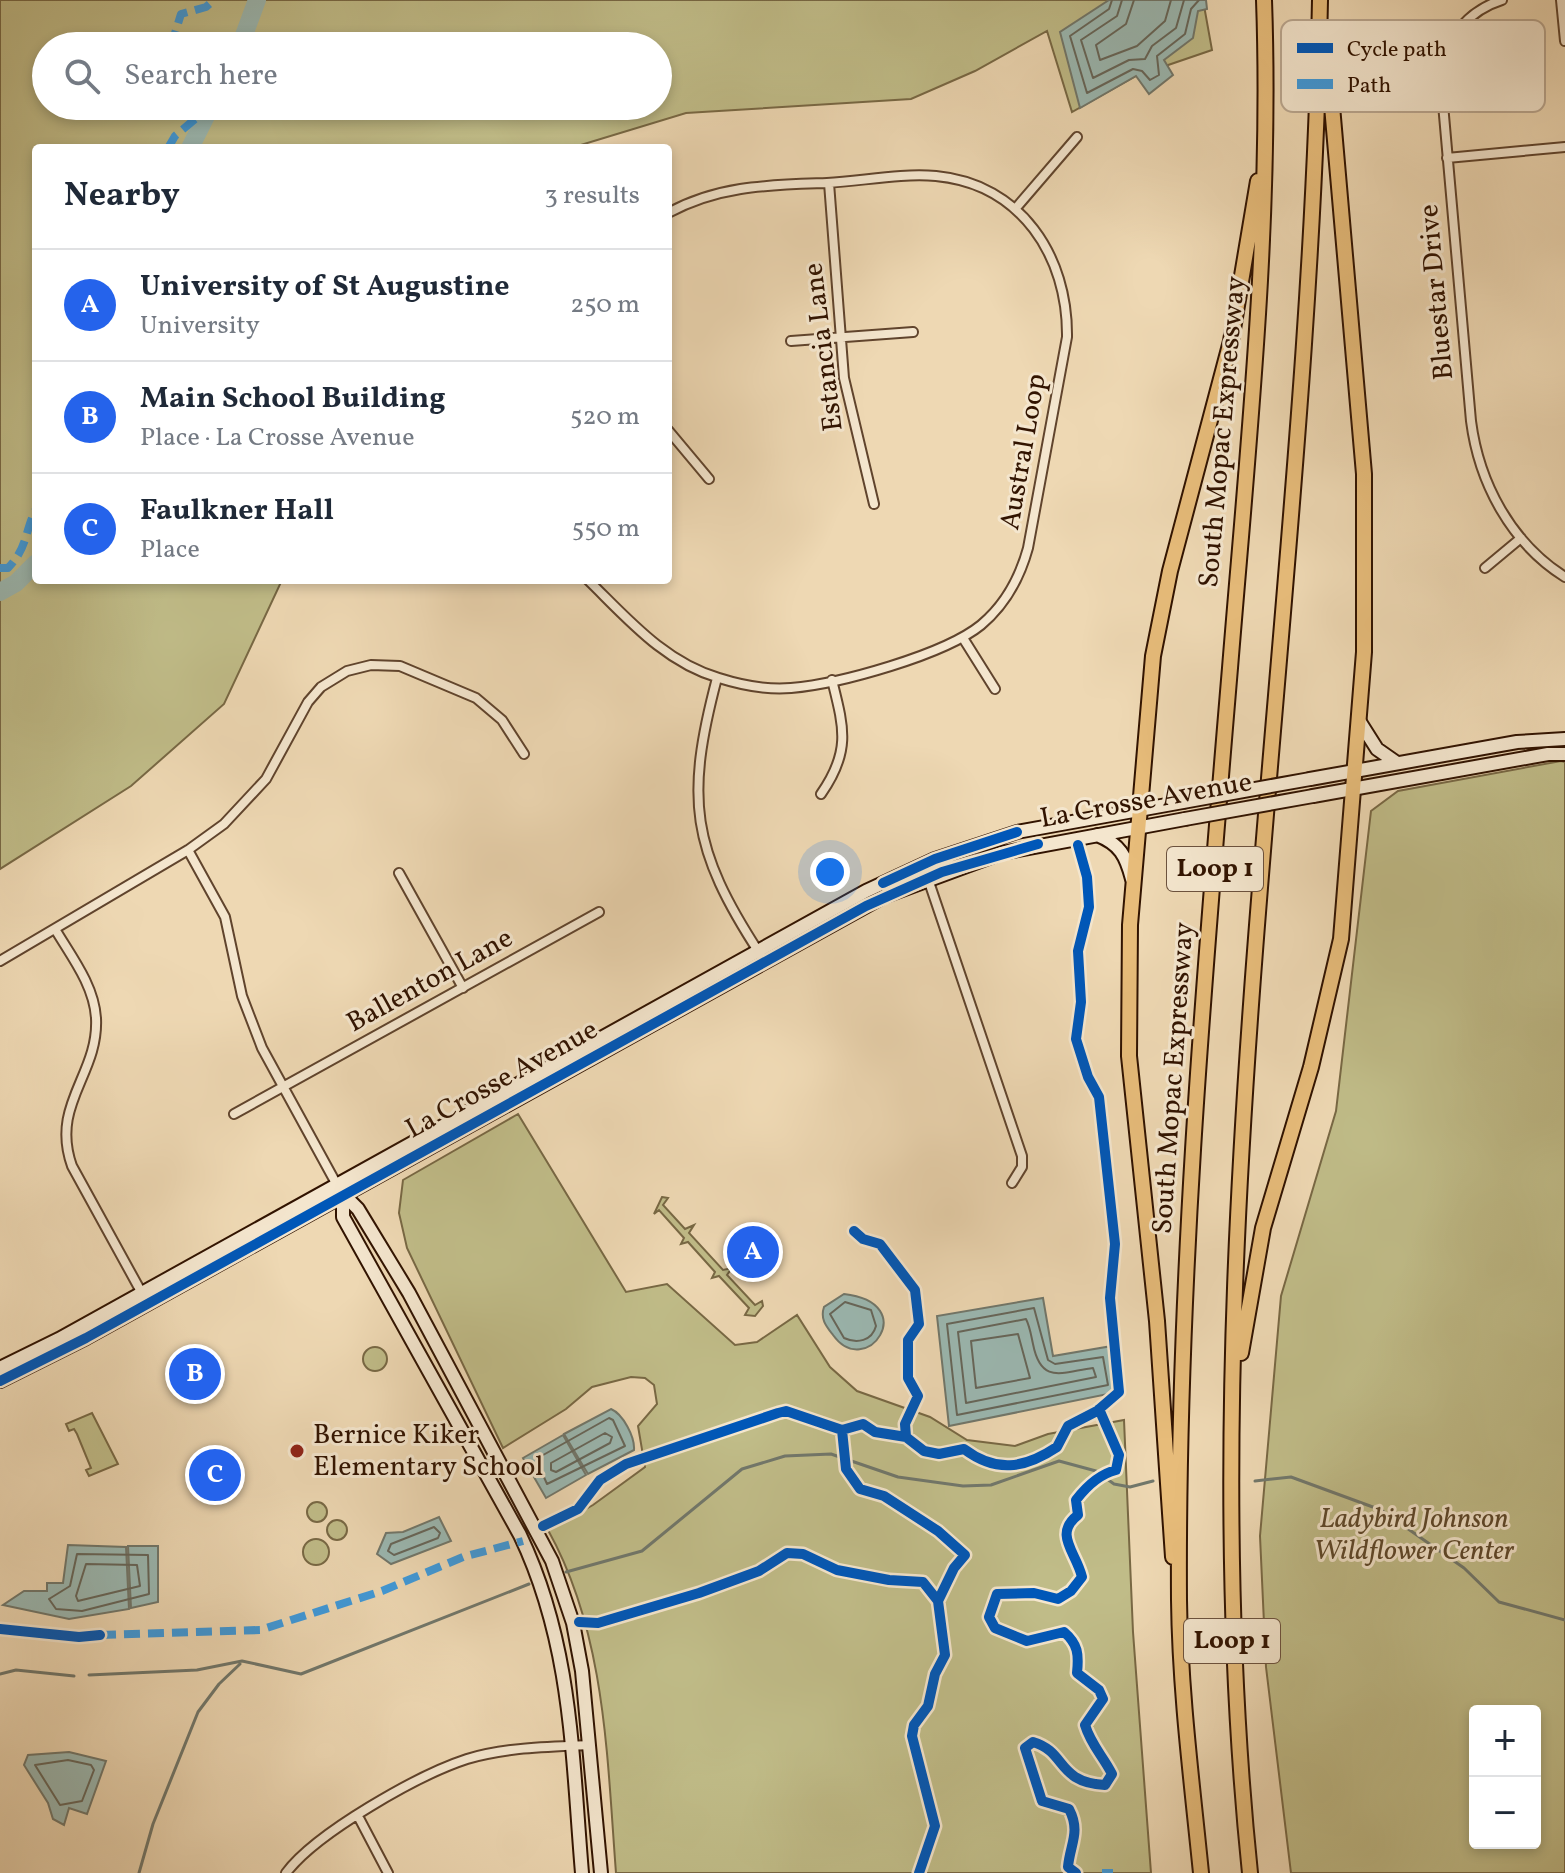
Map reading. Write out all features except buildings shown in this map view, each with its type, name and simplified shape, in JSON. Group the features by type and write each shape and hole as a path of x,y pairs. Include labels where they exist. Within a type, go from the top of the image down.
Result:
{"highway":[{"name":"South Mopac Expressway","path":"1201,1873 1186,1722 1179,1602 1188,1222 1259,329 1265,225 1264,0"},
{"path":"1320,0 1323,20"},
{"name":"Loop 1","path":"1320,0 1320,20"},
{"name":"Loop 1","path":"1250,1873 1233,1658 1229,1541 1232,1409 1245,1093 1315,200 1317,112"},
{"path":"1232,1409 1263,1228 1311,1067 1341,939 1353,789 1366,593 1364,474 1333,112"},
{"path":"1179,1602 1170,1532 1157,1321 1129,1056 1130,925 1153,656 1170,571 1231,341 1265,137"}],"street":[{"name":"Bluestar Drive","path":"1467,20 1482,3 1502,0"},
{"path":"1561,0 1565,41"},
{"name":"Bluestar Drive","path":"1442,112 1473,436 1496,502 1521,538 1565,577"},
{"path":"1016,208 1077,137"},
{"path":"1447,158 1565,147"},
{"name":"Austral Loop","path":"592,584 665,652 717,678 744,685 790,688 929,654 963,638 995,612 1024,562 1067,337 1067,307 1057,265 1035,229 1016,208 990,191 954,178 917,175 725,190 672,211"},
{"name":"Estancia Lane","path":"829,183 846,390 874,504"},
{"path":"791,341 913,332"},
{"path":"672,435 709,479"},
{"path":"1485,568 1521,538"},
{"path":"963,638 995,689"},
{"path":"0,961 188,850 224,824 256,792 314,694 338,675 358,667 400,666 476,698 502,720 524,754"},
{"path":"717,678 698,758 696,788 700,825 718,879 761,956"},
{"path":"821,794 838,768 844,739 832,680"},
{"path":"1358,719 1377,749 1397,763 1517,742 1565,739"},
{"name":"La Crosse Avenue","path":"761,956 928,878 1019,848 1548,754 1565,754"},
{"name":"La Crosse Avenue","path":"0,1381 34,1367 145,1298 761,956 866,891 935,859 1017,832 1397,763"},
{"path":"1097,835 1112,841 1127,858 1134,885"},
{"path":"188,850 225,917 247,1012 282,1088 340,1190 358,1209 409,1293 545,1545 576,1638 590,1745 601,1873"},
{"path":"399,873 463,988"},
{"path":"928,878 1022,1156 1022,1167 1012,1183"},
{"name":"Ballenton Lane","path":"234,1114 599,912"},
{"path":"55,929 87,984 96,1019 91,1058 66,1116 66,1146 72,1166 145,1298"},
{"path":"340,1190 343,1217 534,1567 561,1652 582,1873"},
{"name":"La Crosse Avenue","path":"0,1368 145,1298"},
{"path":"286,1873 321,1837 467,1759 510,1751 590,1745"},
{"path":"358,1816 388,1873"}],"green space":[{"path":"0,0 1203,0 1212,50 1136,76 1072,112 1047,31 975,71 911,99 686,113 672,117 672,32 32,32 32,120 663,120 584,144 32,144 32,584 280,584 224,704 131,786 0,869"},
{"name":"Ladybird Johnson Wildflower Center","path":"1565,762 1565,1873 1291,1873 1266,1667 1260,1536 1281,1296 1336,1111 1371,811 1398,791"},
{"path":"518,1114 626,1292 667,1284 735,1345 757,1342 797,1315 830,1367 857,1391 930,1417 967,1440 1015,1446 1048,1434 1124,1420 1133,1632 1151,1873 616,1873 606,1741 593,1654 582,1611 548,1530 593,1505 645,1467 638,1426 657,1404 654,1385 645,1378 631,1377 592,1387 566,1409 503,1448 407,1248 399,1213 403,1180"},
{"path":"662,1197 668,1198 663,1205 685,1229 694,1225 689,1233 723,1270 732,1268 727,1275 755,1305 762,1301 763,1306 755,1316 745,1315 749,1308 719,1276 712,1278 715,1272 688,1242 681,1244 684,1238 659,1210 654,1214"},
{"path":"375,1347 386,1354 387,1359 380,1370 375,1371 364,1364 363,1359 370,1348"},
{"path":"92,1413 118,1464 89,1476 86,1470 91,1468 77,1434 74,1429 69,1431 66,1424"},
{"path":"317,1502 324,1505 327,1512 324,1519 317,1522 310,1519 307,1512 310,1505"},
{"path":"337,1520 344,1523 347,1530 344,1537 337,1540 330,1537 327,1530 330,1523"},
{"path":"316,1539 325,1543 329,1552 325,1561 316,1565 307,1561 303,1552 307,1543"}],"water":[{"path":"1109,0 1206,0 1207,9 1198,11 1193,38 1164,60 1173,75 1149,94 1136,76 1080,108 1060,32"},
{"path":"844,1294 867,1300 880,1311 883,1323 880,1335 872,1345 860,1349 846,1347 826,1325 824,1307"},
{"path":"1043,1298 1053,1356 1112,1346 1118,1392 949,1426 937,1316"},
{"path":"611,1409 627,1426 634,1450 588,1474 564,1434"},
{"path":"563,1435 586,1475 546,1498 523,1458"},
{"path":"439,1517 451,1541 391,1564 377,1554 386,1533 403,1532"},
{"path":"68,1545 126,1547 129,1609 69,1619 3,1605 24,1591 47,1591 47,1583 63,1583"},
{"path":"128,1546 158,1546 158,1602 131,1608"},
{"path":"69,1752 106,1761 87,1814 69,1808 64,1825 53,1819 48,1803 24,1765 28,1755"}],"waterway":[{"path":"245,32 257,0"},
{"path":"192,144 204,120"},
{"path":"0,592 16,583 32,567"},
{"path":"566,1572 642,1551 742,1469 785,1456 831,1454 898,1477 963,1486 991,1485 1059,1461 1096,1471 1114,1484 1130,1487 1153,1481"},
{"path":"1255,1481 1291,1477 1381,1510 1464,1568 1499,1602 1565,1620"},
{"path":"89,1675 197,1670 242,1661 301,1674 529,1584"},
{"path":"139,1873 153,1824 198,1712 219,1684 240,1664"},
{"path":"0,1674 16,1670 74,1676"}],"marked path":[{"path":"175,32 181,14 206,7 214,0"},
{"path":"170,144 194,120"},
{"path":"0,568 8,568 19,553 32,518"},
{"path":"100,1635 260,1630 382,1591 463,1557 523,1541"},
{"path":"1102,1873 1113,1873"}],"cycle path":[{"path":"883,883 935,859 1017,832"},
{"path":"0,1381 86,1338 866,906 942,872 1038,844"},
{"path":"919,1873 935,1826 912,1736 914,1725 928,1706 935,1674 945,1655 938,1601 954,1568 965,1555 938,1531 884,1496 860,1489 846,1469 842,1430 863,1424 875,1432 906,1437 924,1451 939,1454 964,1449 987,1462 1022,1464 1057,1447 1068,1426 1097,1411 1119,1392 1110,1298 1115,1244 1099,1097 1088,1077 1076,1039 1081,1002 1078,951 1089,907 1087,877 1078,845"},
{"path":"854,1231 863,1239 880,1244 915,1290 919,1324 908,1340 908,1378 918,1396 905,1424 906,1437"},
{"path":"1076,1873 1068,1867 1074,1831 1069,1809 1042,1801 1025,1748 1033,1742 1044,1747 1078,1778 1105,1785 1112,1774 1085,1725 1103,1699 1099,1690 1077,1673 1076,1650 1064,1632 1027,1641 995,1628 989,1617 997,1594 1034,1593 1058,1599 1071,1591 1082,1577 1068,1544 1067,1529 1078,1515 1076,1500 1094,1482 1116,1470 1119,1455 1099,1409"},
{"path":"543,1526 578,1509 600,1480 626,1464 778,1413 786,1411 842,1430"},
{"path":"579,1622 598,1623 699,1593 759,1571 787,1553 803,1554 837,1570 889,1580 923,1582 938,1601"},
{"path":"0,1629 79,1637 100,1635"}],"place":[{"name":"University of St Augustine","path":"753,1252"},
{"name":"Main School Building","path":"195,1374"},
{"name":"Bernice Kiker Elementary School","path":"297,1451"},
{"name":"Faulkner Hall","path":"215,1475"}]}
